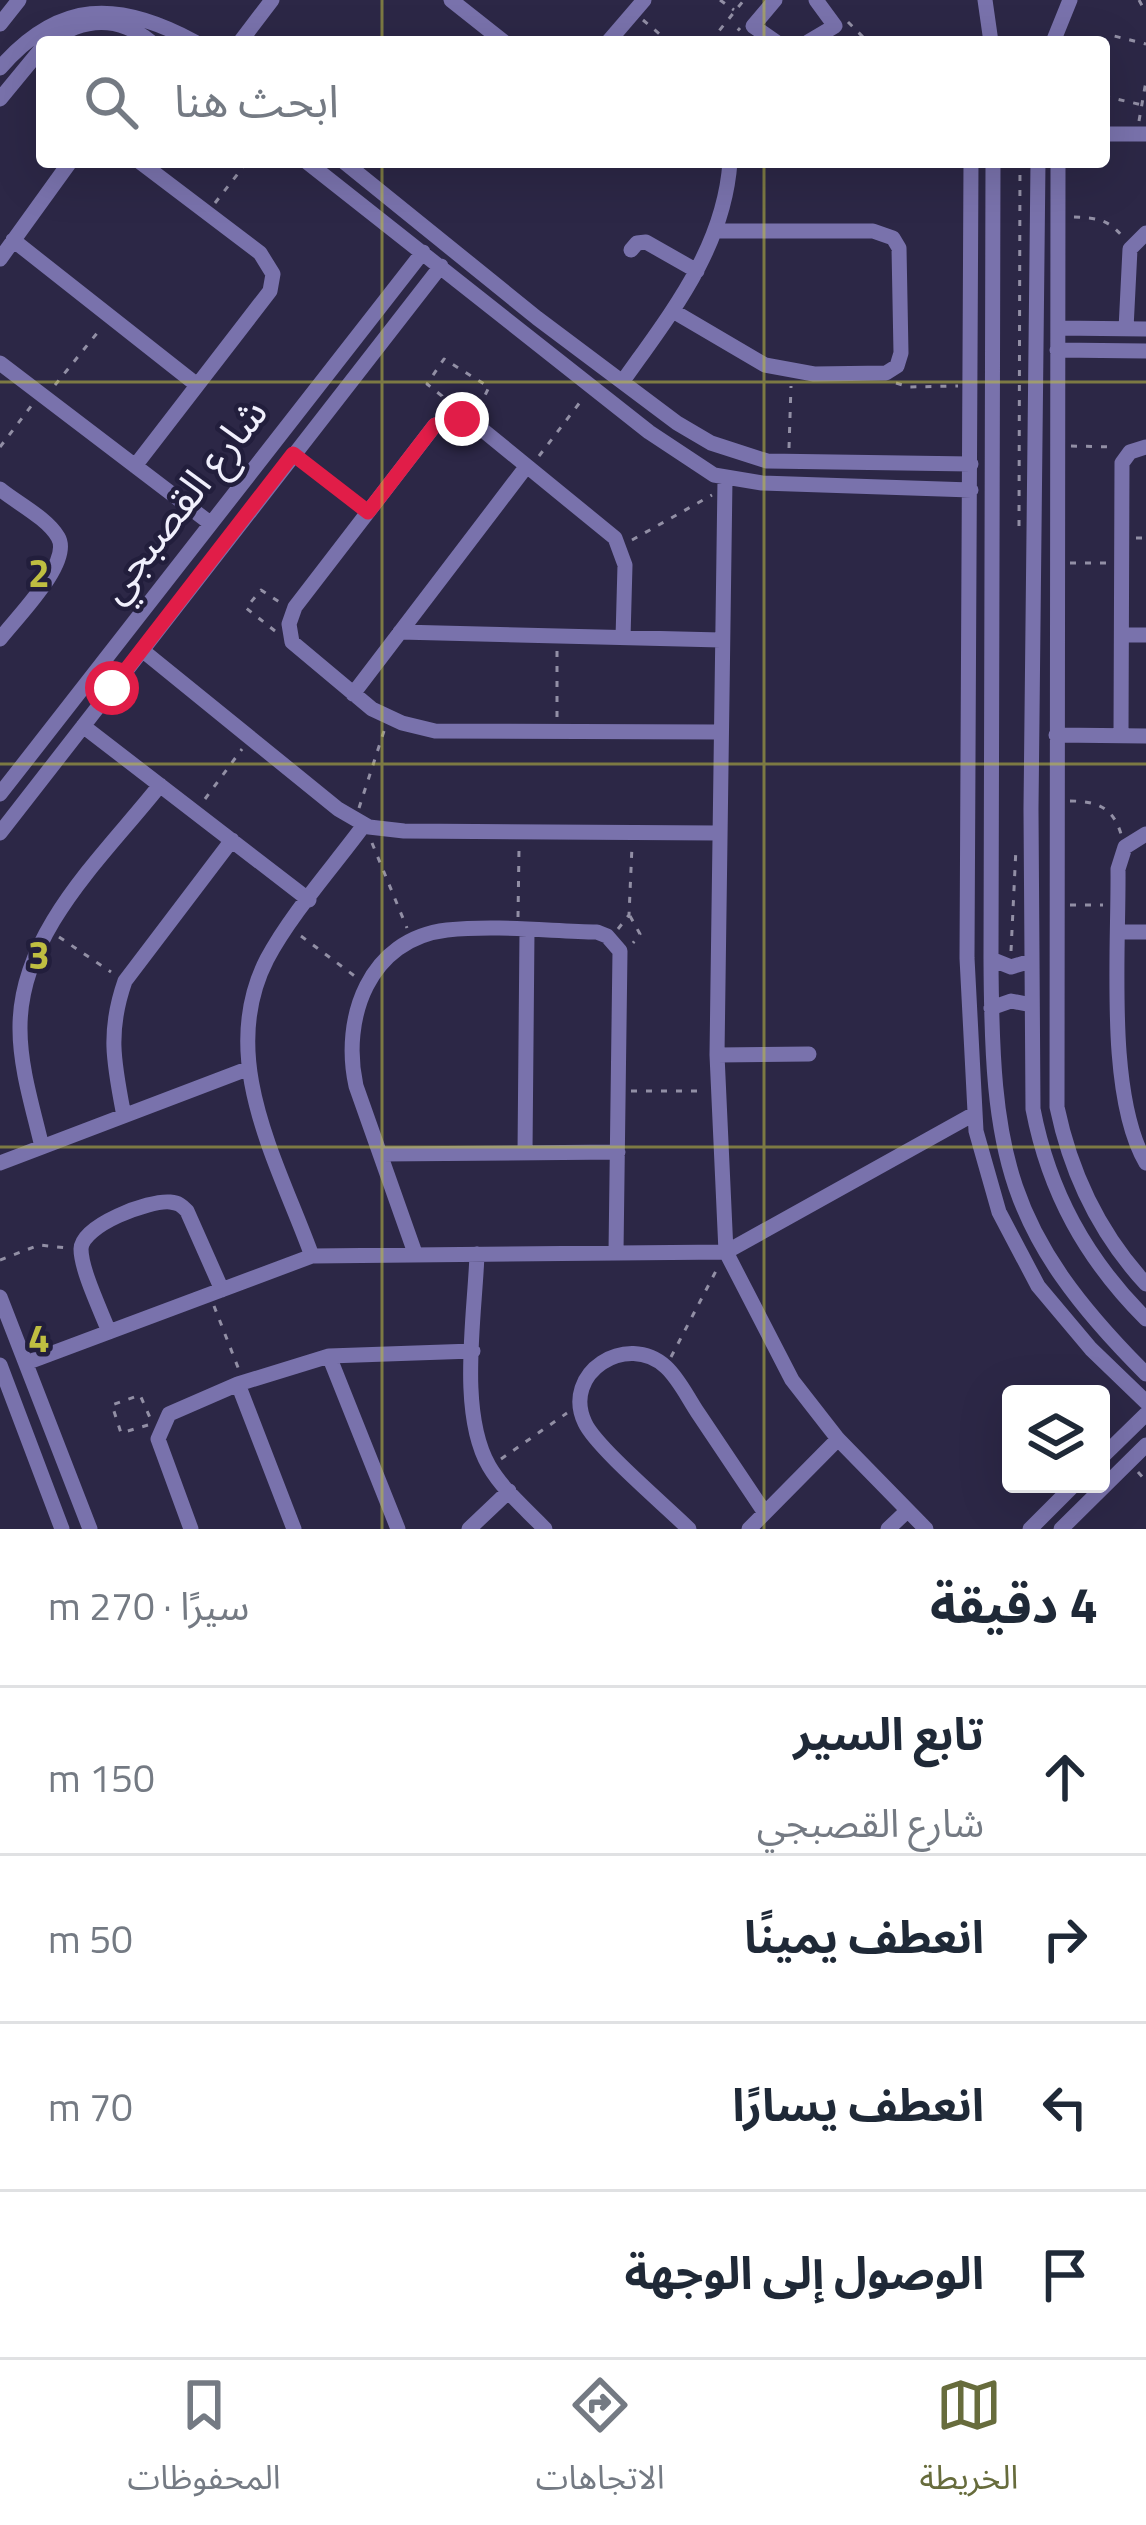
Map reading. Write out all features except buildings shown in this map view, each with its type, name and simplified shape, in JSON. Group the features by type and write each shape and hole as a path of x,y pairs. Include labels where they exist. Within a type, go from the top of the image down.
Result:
{"street":[{"path":"0,24 19,0"},
{"path":"245,36 272,0"},
{"path":"451,0 496,36"},
{"path":"767,36 753,26 775,0"},
{"path":"816,0 835,26 818,36"},
{"path":"985,0 990,33"},
{"path":"1055,36 1070,0"},
{"path":"0,68 50,16 94,2 136,7 185,36"},
{"path":"612,36 634,6"},
{"path":"58,36 71,27 104,22 121,24 142,36"},
{"path":"0,99 36,56"},
{"path":"1110,134 1141,134"},
{"path":"0,259 66,168"},
{"path":"135,466 273,283 267,259 148,168"},
{"path":"315,168 649,432 724,484 971,490"},
{"path":"351,168 538,318 677,423 711,443 748,457 789,461 971,464"},
{"path":"623,381 673,311 717,231 729,168"},
{"path":"971,168 967,958 975,1123 985,1173 1017,1250 1038,1286 1091,1349 1146,1402"},
{"path":"993,168 996,953 991,1008 998,1124 1031,1229 1049,1261 1106,1335 1146,1374"},
{"path":"1038,168 1036,277 1027,342 1027,488 1035,634 1030,809 1033,1109 1050,1179 1078,1235 1146,1319"},
{"path":"1058,168 1057,1107 1064,1143 1085,1197 1146,1286 1128,1301"},
{"path":"673,311 742,354 792,372 886,374 897,366 901,352 899,248 893,238 873,231 717,231"},
{"path":"1126,329 1130,249 1146,233"},
{"path":"14,240 197,385"},
{"path":"631,250 646,242 697,271"},
{"name":"شارع القصبجي","path":"1,790 422,252"},
{"name":"شارع القصبجي","path":"0,833 441,266"},
{"path":"1036,277 1058,277"},
{"path":"394,287 413,300"},
{"path":"532,341 538,318"},
{"path":"1058,328 1146,329"},
{"path":"1093,350 1094,329"},
{"path":"971,346 995,345"},
{"path":"1058,350 1146,351"},
{"path":"0,363 210,524"},
{"path":"623,638 625,565 620,547 605,527 471,422 435,425 293,611 289,624 292,642 353,694 389,717 435,730 719,732"},
{"path":"1121,736 1122,463 1138,449"},
{"path":"930,463 930,488"},
{"path":"353,694 527,468"},
{"path":"724,484 717,1055 726,1252 792,1380 838,1439 926,1529"},
{"path":"0,489 55,532 62,549 57,566 0,639"},
{"path":"174,569 193,584"},
{"path":"400,632 721,640"},
{"path":"1035,634 1057,634"},
{"path":"1121,635 1146,635"},
{"path":"142,650 359,823 386,831 718,833"},
{"path":"83,726 309,900"},
{"path":"1056,735 1146,736"},
{"path":"970,747 993,745"},
{"path":"42,1147 22,1061 23,993 48,929 160,785"},
{"path":"1030,809 1056,804"},
{"path":"313,1256 249,1086 248,1019 268,956 359,823"},
{"path":"1146,834 1125,847 1118,869 1123,1100 1146,1163"},
{"path":"124,1115 111,1047 125,981 232,841"},
{"path":"415,1253 356,1086 349,1057 350,1028 367,986 393,954 412,941 445,930 597,932 607,936 620,953 616,1252"},
{"path":"522,931 525,1153"},
{"path":"1119,932 1146,932"},
{"path":"996,953 1011,967 1031,961"},
{"path":"991,1008 1011,1001 1032,1005"},
{"path":"717,1055 809,1054"},
{"path":"0,1162 248,1069"},
{"path":"26,1363 313,1256 726,1252 975,1123 998,1124"},
{"path":"382,1154 618,1152"},
{"path":"109,1332 81,1253 84,1238 94,1226 173,1202 188,1211 216,1292"},
{"path":"477,1254 472,1400 476,1434 490,1466 545,1529"},
{"path":"0,1297 90,1529"},
{"path":"1091,1349 1106,1335"},
{"path":"191,1529 160,1448 159,1429 169,1414 241,1383 329,1356 473,1351"},
{"path":"689,1529 588,1430 580,1405 590,1372 602,1360 635,1352 666,1367 765,1514"},
{"path":"329,1356 398,1529"},
{"path":"0,1367 62,1529"},
{"path":"241,1383 294,1529"},
{"path":"1110,1450 1146,1414"},
{"path":"1061,1529 1142,1449 1123,1437"},
{"path":"749,1529 838,1439"},
{"path":"38,1467 62,1456"},
{"path":"469,1529 509,1491"},
{"path":"1030,1529 1066,1493"},
{"path":"888,1529 908,1510"},
{"path":"1076,1514 1090,1529"}],"path":[{"path":"720,0 735,11"},
{"path":"715,36 744,0"},
{"path":"1139,0 1146,13"},
{"path":"634,6 663,36"},
{"path":"1110,38 1146,44"},
{"path":"1141,134 1146,81"},
{"path":"1110,97 1142,105"},
{"path":"208,213 242,168"},
{"path":"1018,533 1027,488 1020,168"},
{"path":"1058,217 1100,218 1111,223 1130,249"},
{"path":"0,447 111,316"},
{"path":"444,421 443,398 427,384 442,359 489,387 471,422"},
{"path":"789,461 792,372"},
{"path":"886,374 909,387 971,386"},
{"path":"527,468 592,386"},
{"path":"1057,446 1138,449"},
{"path":"293,454 368,512"},
{"path":"620,547 724,484"},
{"path":"994,489 1027,488"},
{"path":"1057,563 1122,563"},
{"path":"292,642 246,608 261,590 293,611"},
{"path":"556,731 557,636"},
{"path":"389,717 359,823 412,941"},
{"path":"195,812 250,738"},
{"path":"1056,804 1090,801 1104,806 1117,819 1125,847"},
{"path":"519,832 522,931"},
{"path":"620,953 640,936 629,915 632,832"},
{"path":"996,953 1014,947 1016,836"},
{"path":"1057,905 1118,905"},
{"path":"607,936 629,915"},
{"path":"290,927 367,986"},
{"path":"48,929 125,981"},
{"path":"619,1091 719,1091"},
{"path":"0,1260 39,1245 81,1253"},
{"path":"666,1367 726,1252"},
{"path":"216,1292 241,1383"},
{"path":"140,1395 152,1424 122,1433 112,1405 140,1395"},
{"path":"490,1466 580,1405"}],"route":[{"path":"112,688 293,454 368,512 435,425 462,419"}]}
